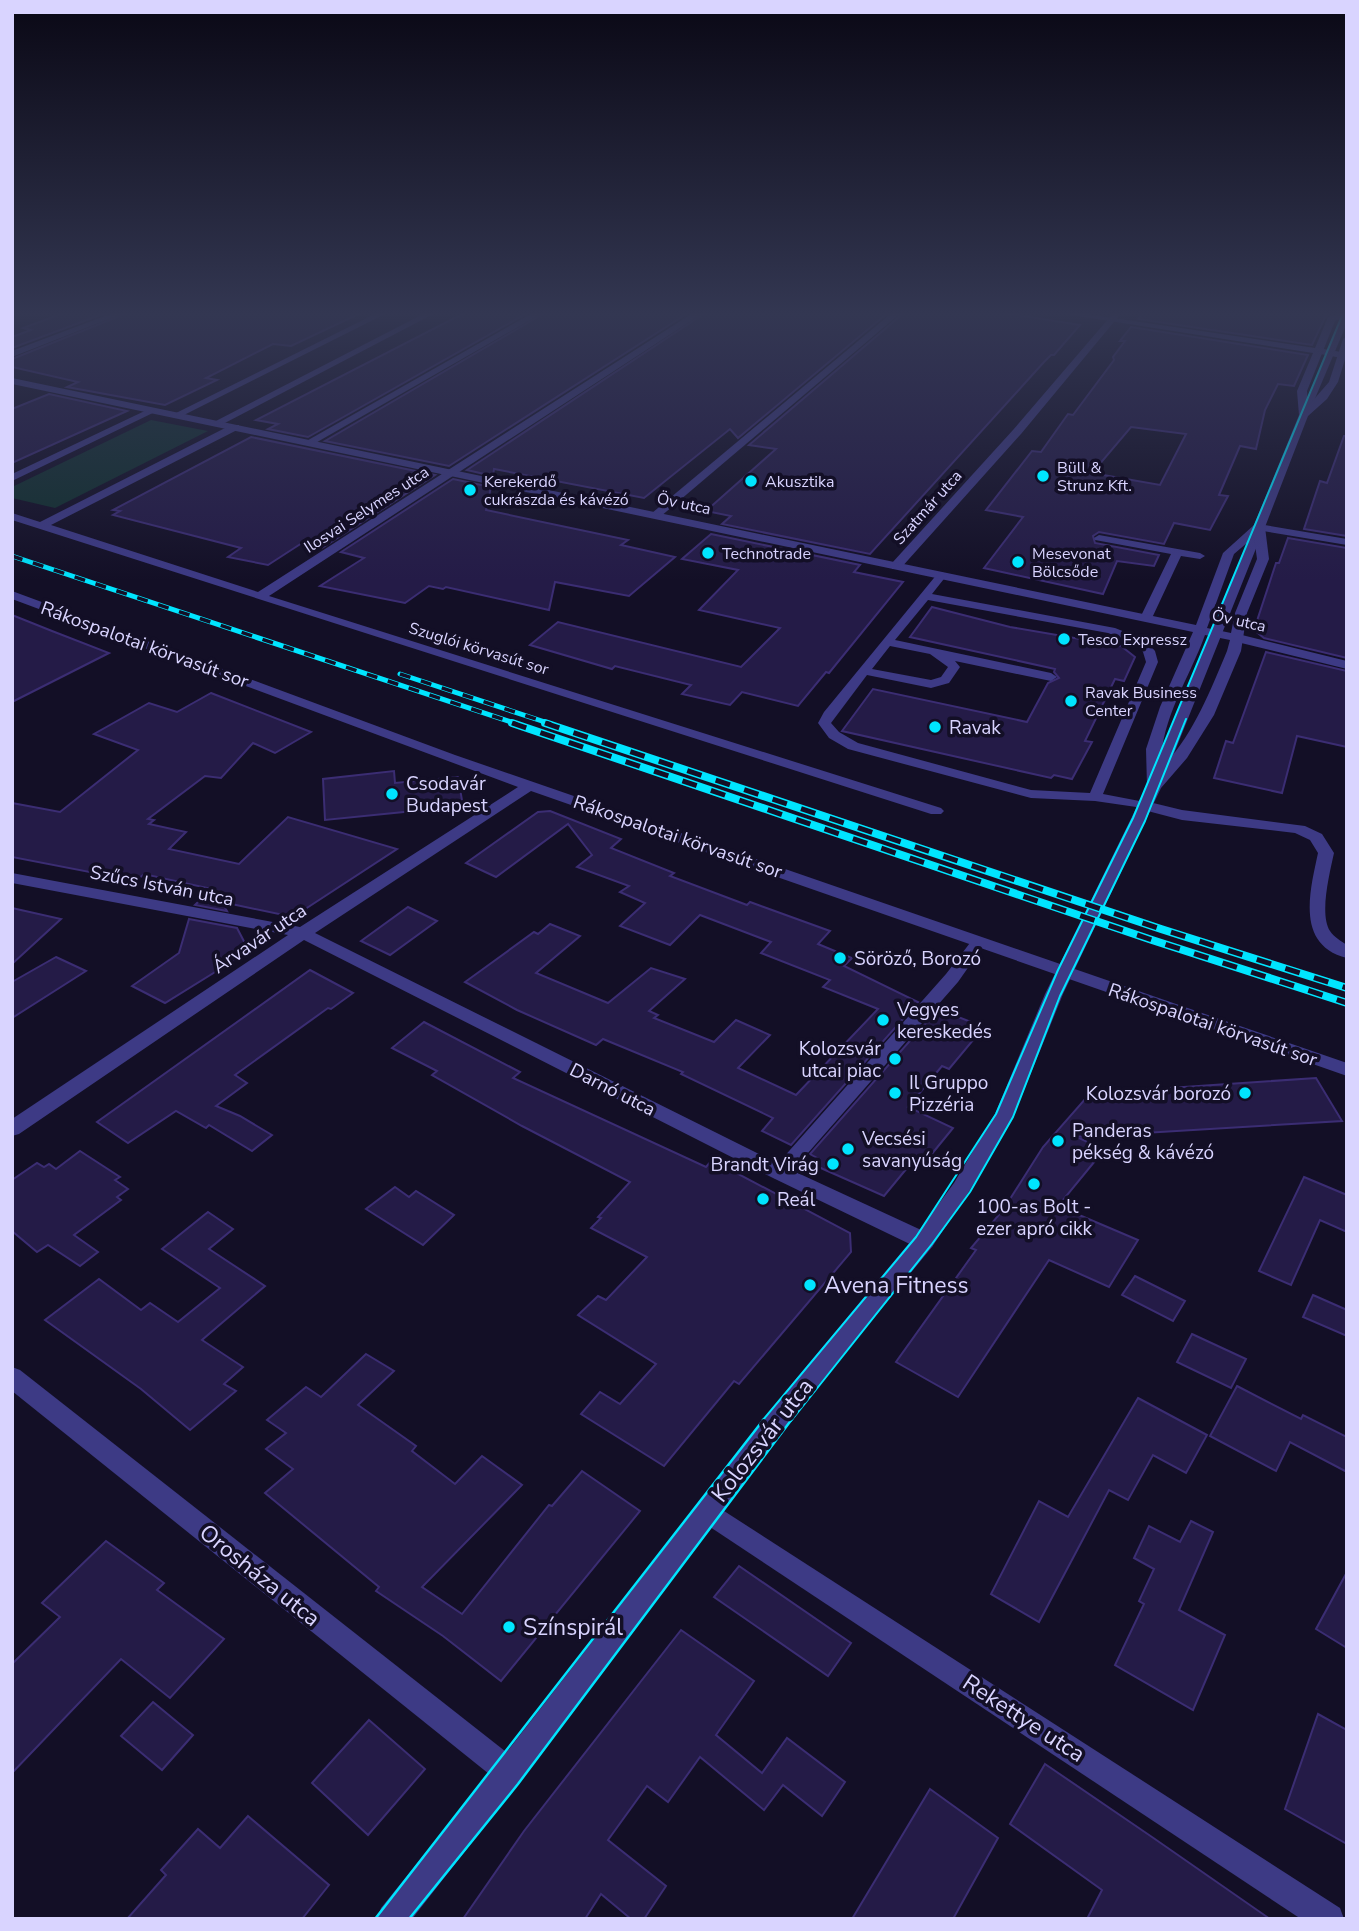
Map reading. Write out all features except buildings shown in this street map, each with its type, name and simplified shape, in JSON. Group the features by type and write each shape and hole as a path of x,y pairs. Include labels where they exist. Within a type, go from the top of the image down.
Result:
{"street":[{"name":"Öv utca","path":"110,401 1200,629 1347,665"},
{"path":"177,415 205,401"},
{"path":"217,424 261,401"},
{"path":"308,443 382,401"},
{"name":"Ilosvai Selymes utca","path":"259,597 562,401"},
{"path":"656,515 792,401"},
{"name":"Szatmár utca","path":"896,566 1043,401"},
{"path":"1154,786 1153,749 1160,727 1229,553 1259,527 1304,415 1303,401"},
{"path":"1304,415 1321,401"},
{"path":"12,478 154,410"},
{"path":"42,525 235,427"},
{"name":"Szuglói körvasút sor","path":"12,516 936,811"},
{"path":"1154,786 1197,734 1238,638 1241,613 1263,559 1259,527"},
{"name":"Rákospalotai körvasút sor","path":"12,595 450,758 1347,1070"},
{"name":"Árvavár utca","path":"12,1129 303,933 531,785"},
{"name":"Kolozsvár utca","path":"392,1919 713,1514 803,1387 924,1241 961,1188 1004,1115 1065,972 1154,786"},
{"path":"1145,806 1182,815 1299,829 1316,837 1326,853 1318,925 1333,944 1347,953"},
{"name":"Szűcs István utca","path":"12,878 303,933"},
{"name":"Darnó utca","path":"303,933 780,1173 924,1241"},
{"name":"Orosháza utca","path":"12,1377 509,1772"},
{"name":"Rekettye utca","path":"713,1514 1329,1919"}],"lane":[{"path":"1304,415 1310,401"},
{"path":"1154,786 1259,527 1347,542"},
{"path":"1099,538 1200,556"},
{"path":"1146,618 1177,552"},
{"path":"942,575 830,712 824,723 834,736 853,746 1005,789 1031,794 1095,797 1145,806"},
{"path":"926,596 1111,630 1141,642 1149,652 1152,663 1095,797"},
{"path":"889,642 1051,677"},
{"path":"864,671 914,682 938,682 945,680 954,667 949,660 937,653"},
{"path":"780,1173 951,978 978,942"}],"green space":[{"path":"151,420 208,431 55,508 12,498 12,487"}],"tram line":[{"path":"762,1421 916,1237 996,1114 1058,970 1133,818 1306,401"},
{"path":"791,1421 970,1192 1013,1117 1060,996 1145,821 1186,719"},
{"path":"375,1919 764,1419"},
{"path":"409,1919 518,1784 792,1419"}],"railway":[{"path":"12,556 517,724"},
{"path":"400,674 551,724"},
{"path":"512,723 1152,940 1347,1003"},
{"path":"545,723 1161,929 1347,988"}],"place":[{"name":"Büll & Strunz Kft.","path":"1043,476"},
{"name":"Akusztika","path":"751,481"},
{"name":"Kerekerdő cukrászda és kávézó","path":"470,490"},
{"name":"Technotrade","path":"708,553"},
{"name":"Mesevonat Bölcsőde","path":"1018,562"},
{"name":"Tesco Expressz","path":"1064,639"},
{"name":"Ravak Business Center","path":"1071,701"},
{"name":"Ravak","path":"935,727"},
{"name":"Csodavár Budapest","path":"392,794"},
{"name":"Söröző, Borozó","path":"840,958"},
{"name":"Vegyes kereskedés","path":"883,1020"},
{"name":"Kolozsvár utcai piac","path":"895,1059"},
{"name":"Il Gruppo Pizzéria","path":"895,1093"},
{"name":"Kolozsvár borozó","path":"1245,1093"},
{"name":"Panderas pékség & kávézó","path":"1058,1141"},
{"name":"Vecsési savanyúság","path":"848,1149"},
{"name":"Brandt Virág","path":"833,1164"},
{"name":"100-as Bolt - ezer apró cikk","path":"1034,1184"},
{"name":"Reál","path":"763,1199"},
{"name":"Avena Fitness","path":"810,1285"},
{"name":"Színspirál","path":"509,1627"}]}
